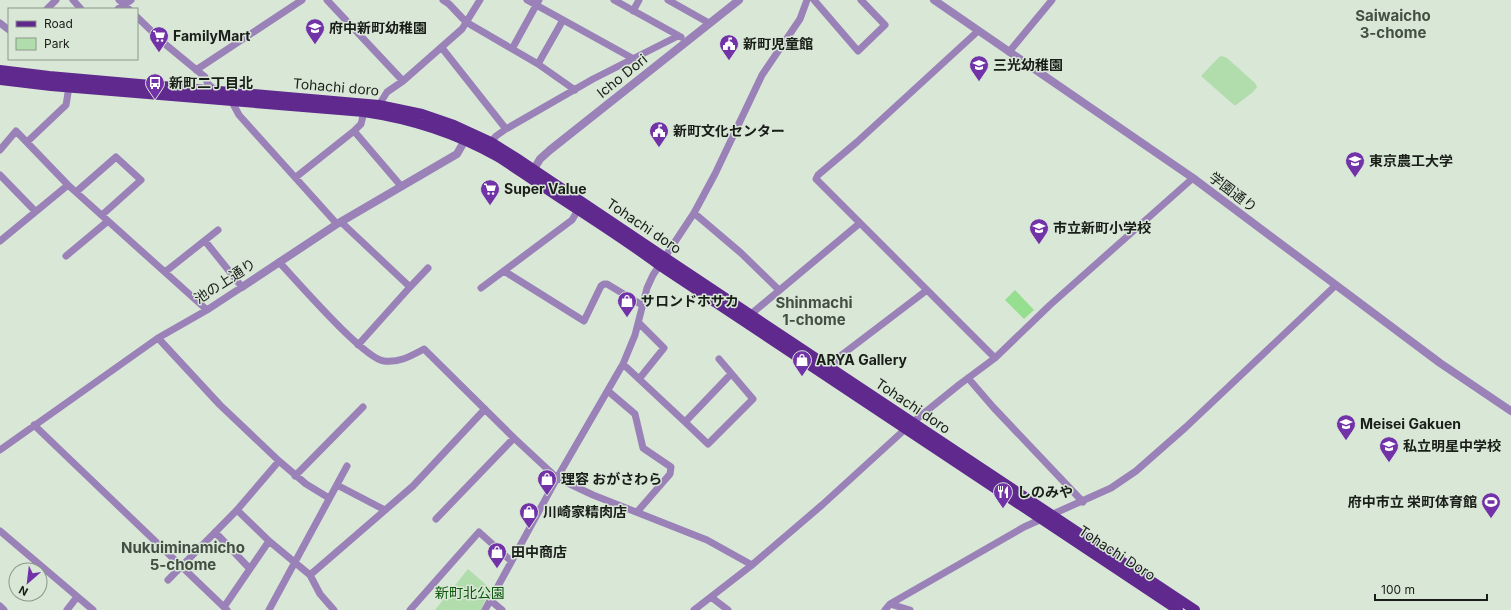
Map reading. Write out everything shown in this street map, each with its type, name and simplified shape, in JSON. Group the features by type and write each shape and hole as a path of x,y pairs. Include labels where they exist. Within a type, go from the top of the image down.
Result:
{"main road":[{"name":"Tohachi doro","path":"0,70 49,76 379,104 404,109 438,119 469,131 491,142 534,168 662,261 909,426 1052,515 1195,610"},
{"name":"Tohachi doro","path":"0,80 232,102 364,112 391,116 418,123 465,140 500,158 578,210 751,314 830,368 1041,520"},
{"name":"Tohachi Doro","path":"1041,520 1178,610"}],"street":[{"path":"48,8 56,0"},
{"path":"73,0 80,8"},
{"path":"122,6 131,0"},
{"path":"196,70 302,0"},
{"path":"327,0 403,81"},
{"path":"443,0 449,4 466,22 538,64 575,90"},
{"path":"379,104 387,92 403,81 462,29 480,0"},
{"path":"527,0 537,2 563,20 632,58"},
{"path":"614,0 687,40"},
{"path":"633,11 639,0"},
{"path":"668,0 709,23"},
{"name":"Icho Dori","path":"528,178 540,159 550,150 739,0"},
{"path":"486,610 556,478 623,364 636,335 647,288 662,261 694,213 715,174 762,75 800,18 807,0"},
{"path":"814,0 858,51 886,25 862,0"},
{"name":"学園通り","path":"934,0 1193,178 1440,363 1511,411"},
{"path":"1009,52 1052,0"},
{"path":"512,48 537,2"},
{"path":"138,18 165,44 196,70 215,90 232,102 239,115 339,223 410,287"},
{"path":"538,64 563,20"},
{"path":"0,23 8,29"},
{"path":"978,31 858,142 818,175 816,179 994,358"},
{"path":"491,142 496,136 506,129 632,58 678,36"},
{"path":"442,48 506,129"},
{"path":"27,142 66,105 69,87"},
{"path":"296,177 354,131 361,124 364,112"},
{"path":"0,150 16,131 68,185 207,310"},
{"path":"354,131 402,186"},
{"name":"池の上通り","path":"0,450 158,338 207,310 339,223 457,154 465,140"},
{"path":"66,256 105,218 140,180 116,156 76,192"},
{"path":"0,175 35,211"},
{"path":"694,610 752,565 822,505 909,426 994,358 1050,305 1193,178"},
{"path":"0,241 68,185"},
{"path":"481,288 572,220 578,210"},
{"path":"694,213 741,253 779,290"},
{"path":"751,314 860,223"},
{"path":"165,272 218,230"},
{"path":"205,241 242,287"},
{"path":"279,262 358,345 374,358 384,361 404,360 424,349 556,478 593,495 707,540 752,565"},
{"path":"358,345 428,268"},
{"path":"504,271 584,321 601,286 604,284 607,284 642,305"},
{"path":"888,607 1024,527 1083,502 1111,488 1136,471 1186,427 1336,285"},
{"path":"830,368 839,357 927,290"},
{"path":"639,323 654,336 664,348 639,379"},
{"path":"158,338 220,405 279,462 306,484 330,498"},
{"path":"623,364 708,444 753,399 719,359"},
{"path":"685,422 731,374"},
{"path":"968,378 993,407 1083,502"},
{"path":"608,391 635,414 643,448 670,467 670,474 637,512"},
{"path":"295,476 363,407"},
{"path":"310,575 413,486 486,409"},
{"path":"34,425 225,609 269,541"},
{"path":"436,519 514,438"},
{"path":"168,580 237,510 279,462"},
{"path":"269,610 346,466"},
{"path":"336,485 385,510"},
{"path":"237,510 269,541 310,575 320,594 334,610"},
{"path":"0,531 93,610"},
{"path":"215,532 250,569"},
{"path":"410,610 479,532 511,561"},
{"path":"712,596 728,610"},
{"path":"67,610 77,597"},
{"path":"490,600 502,610"},
{"path":"0,606 4,610"},
{"path":"888,607 910,610"}],"green space":[{"path":"1222,56 1227,58 1255,83 1257,87 1236,105 1234,105 1201,76 1219,57"},
{"name":"新町北公園","path":"468,569 491,589 481,610 435,610"}],"shaded area":[{"path":"1015,290 1034,310 1024,319 1005,300"}],"place":[{"name":"府中新町幼稚園","path":"315,45"},
{"name":"FamilyMart","path":"159,53"},
{"name":"新町児童館","path":"729,61"},
{"name":"三光幼稚園","path":"979,82"},
{"name":"新町二丁目北","path":"155,100"},
{"name":"新町文化センター","path":"659,148"},
{"name":"東京農工大学","path":"1355,178"},
{"name":"Super Value","path":"490,206"},
{"name":"市立新町小学校","path":"1039,245"},
{"name":"サロンドホサカ","path":"627,318"},
{"name":"ARYA Gallery","path":"802,377"},
{"name":"Meisei Gakuen","path":"1346,441"},
{"name":"私立明星中学校","path":"1389,463"},
{"name":"理容 おがさわら","path":"547,496"},
{"name":"しのみや","path":"1003,509"},
{"name":"府中市立 栄町体育館","path":"1491,519"},
{"name":"川崎家精肉店","path":"529,529"},
{"name":"田中商店","path":"497,569"}],"district":[{"name":"Saiwaicho 3-chome","path":"1393,24"},
{"name":"Shinmachi 1-chome","path":"814,312"},
{"name":"Nukuiminamicho 5-chome","path":"183,556"}]}
